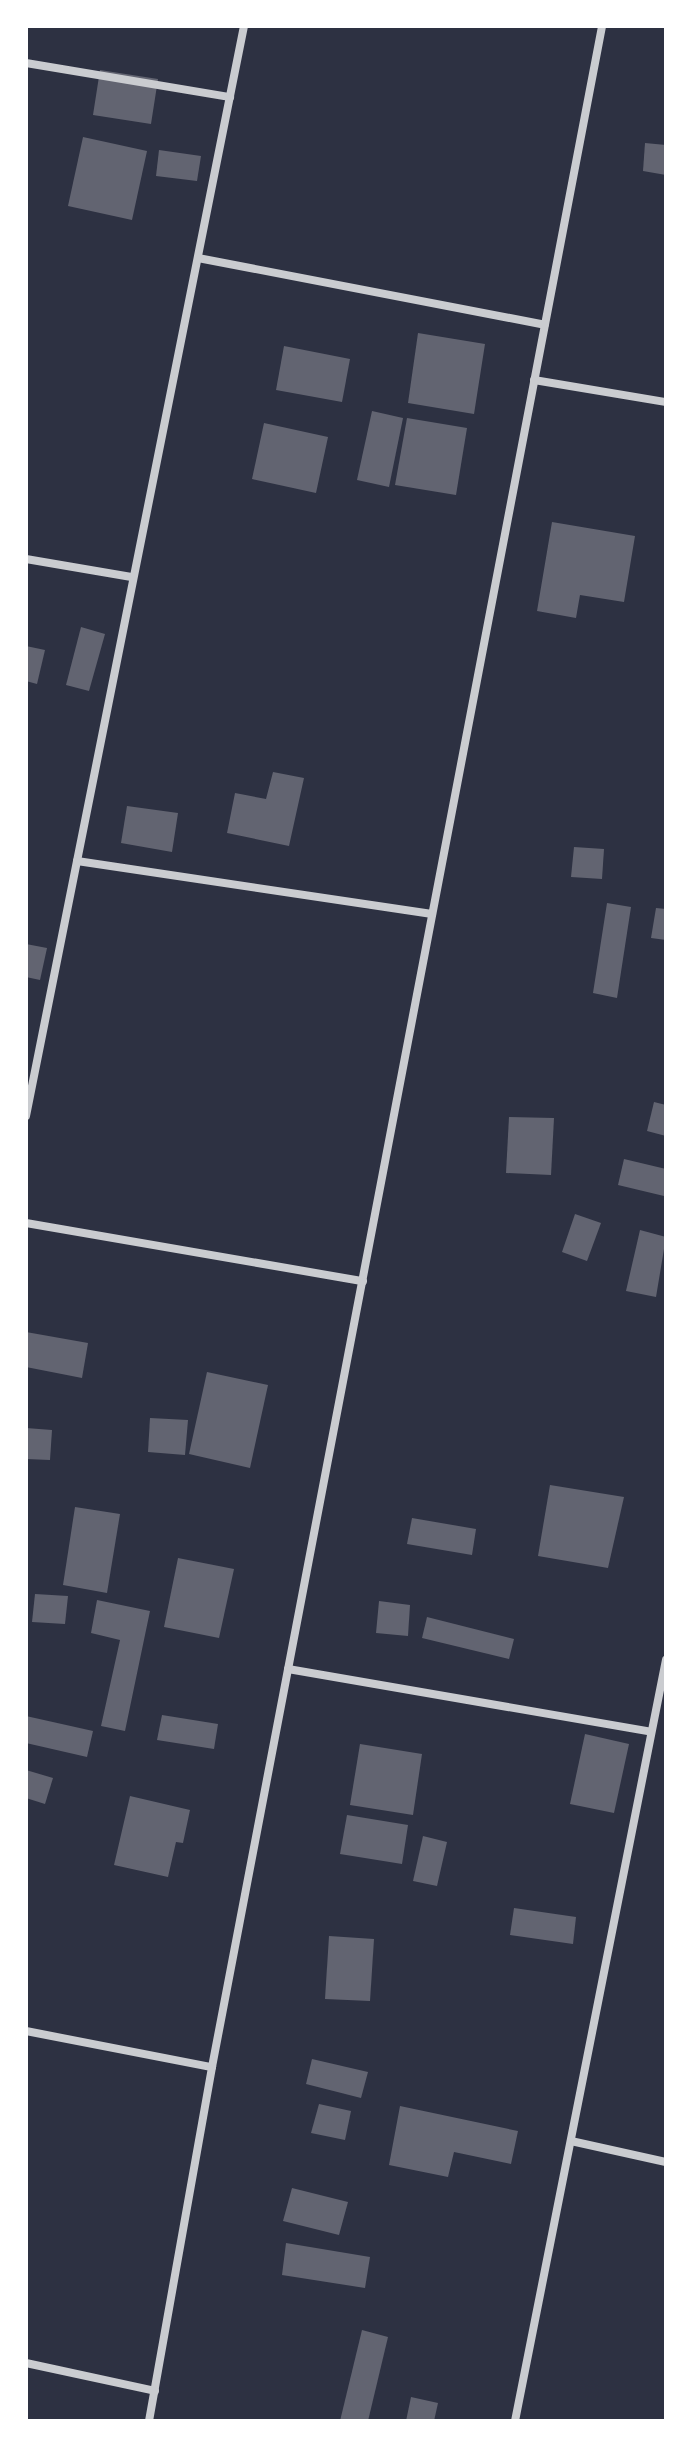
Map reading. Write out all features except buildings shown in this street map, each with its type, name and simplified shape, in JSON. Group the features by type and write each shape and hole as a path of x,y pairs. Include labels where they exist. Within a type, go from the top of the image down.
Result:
{"street":[{"path":"26,1116 131,577 244,26"},
{"path":"149,2421 212,2067 602,26"},
{"path":"26,63 230,97"},
{"path":"198,258 545,325"},
{"path":"534,380 666,402"},
{"path":"26,559 131,577"},
{"path":"77,861 432,914"},
{"path":"26,1223 363,1281"},
{"path":"515,2421 666,1660"},
{"path":"288,1669 651,1732"},
{"path":"26,2031 212,2067"},
{"path":"571,2141 666,2162"},
{"path":"26,2363 155,2391"}]}
